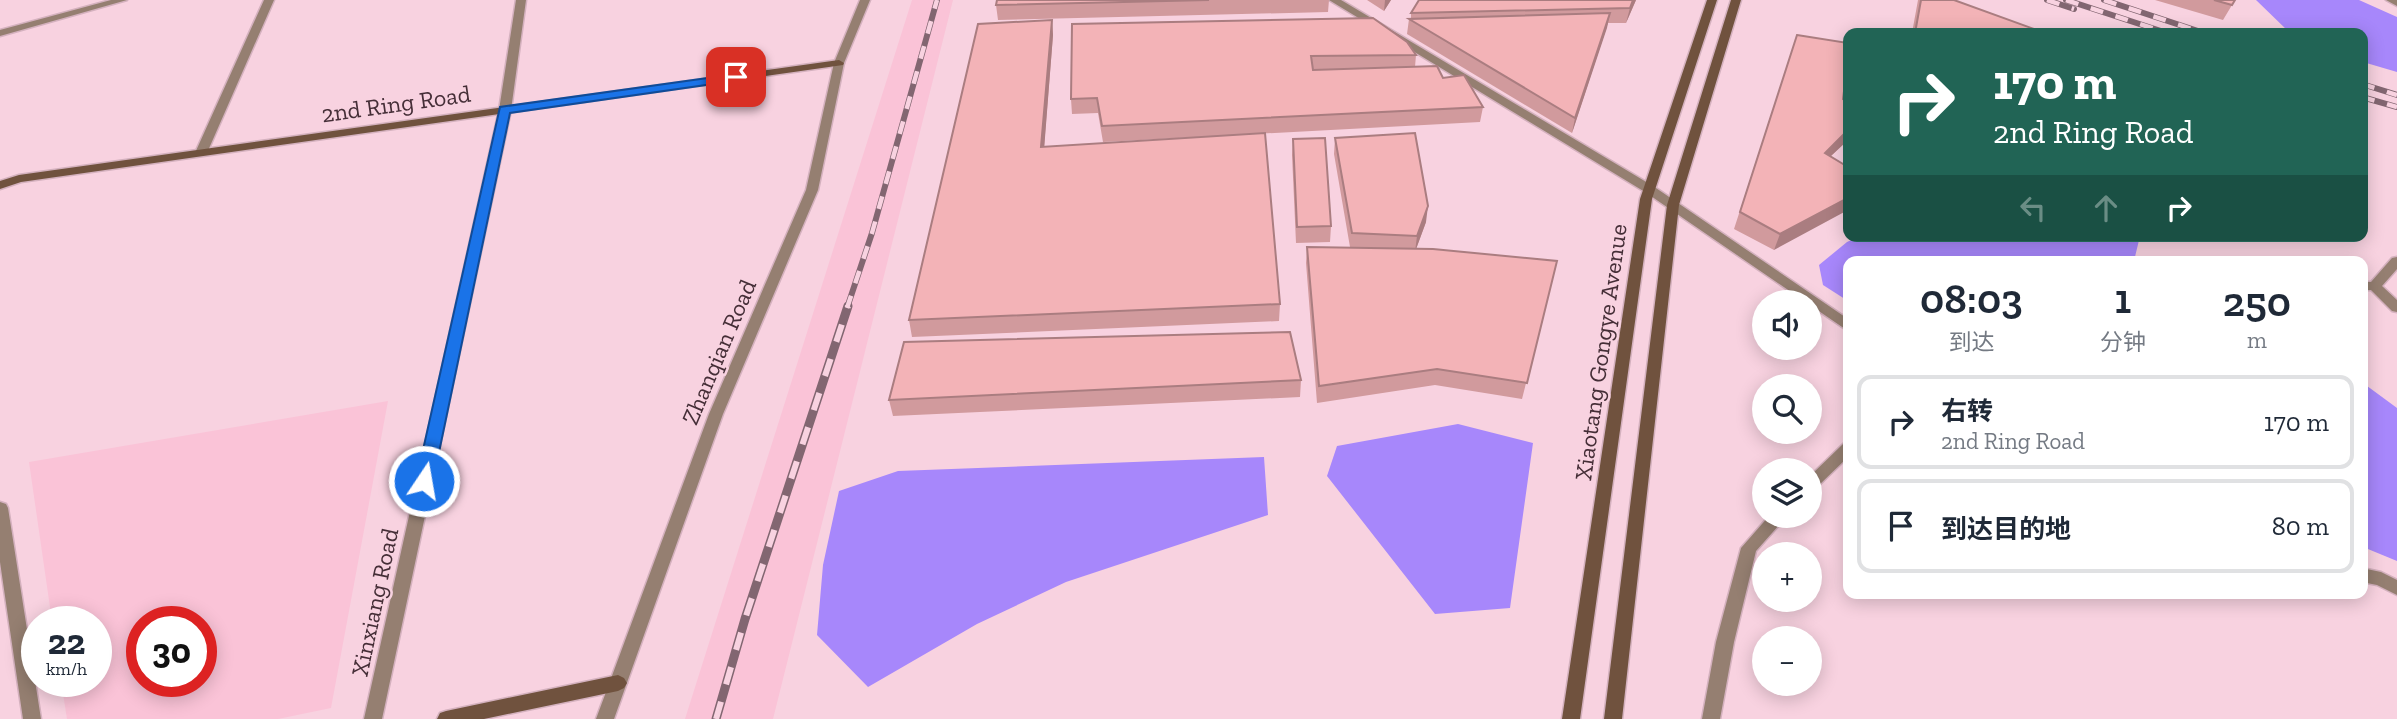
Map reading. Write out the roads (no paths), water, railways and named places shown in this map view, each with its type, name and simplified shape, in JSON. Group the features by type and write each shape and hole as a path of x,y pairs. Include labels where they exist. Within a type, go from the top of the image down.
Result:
{"main road":[{"name":"Xiaotang Gongye Avenue","path":"1571,719 1649,189 1712,0"},
{"path":"1613,719 1673,205 1736,0"},
{"name":"2nd Ring Road","path":"0,185 19,179 839,63"},
{"path":"446,719 618,683"}],"street":[{"path":"0,33 122,0"},
{"path":"201,153 269,0"},
{"name":"Xinxiang Road","path":"373,719 505,110 521,0"},
{"name":"Zhanqian Road","path":"605,719 716,414 812,190 839,63 865,0"},
{"path":"1334,0 1649,189 1843,323"},
{"path":"2391,0 2397,3"},
{"path":"2397,261 2368,286 2397,308"},
{"path":"1822,473 1843,453"},
{"path":"0,508 32,719"},
{"path":"1711,719 1749,548 1768,528"},
{"path":"2368,576 2381,579 2397,588"}],"railway":[{"path":"847,308 872,233 937,0"},
{"path":"2047,0 2074,9"},
{"path":"2066,0 2152,28"},
{"path":"2104,0 2189,28"},
{"path":"2368,86 2397,95"},
{"path":"2368,99 2397,107"},
{"path":"716,719 745,619 848,306"}]}
